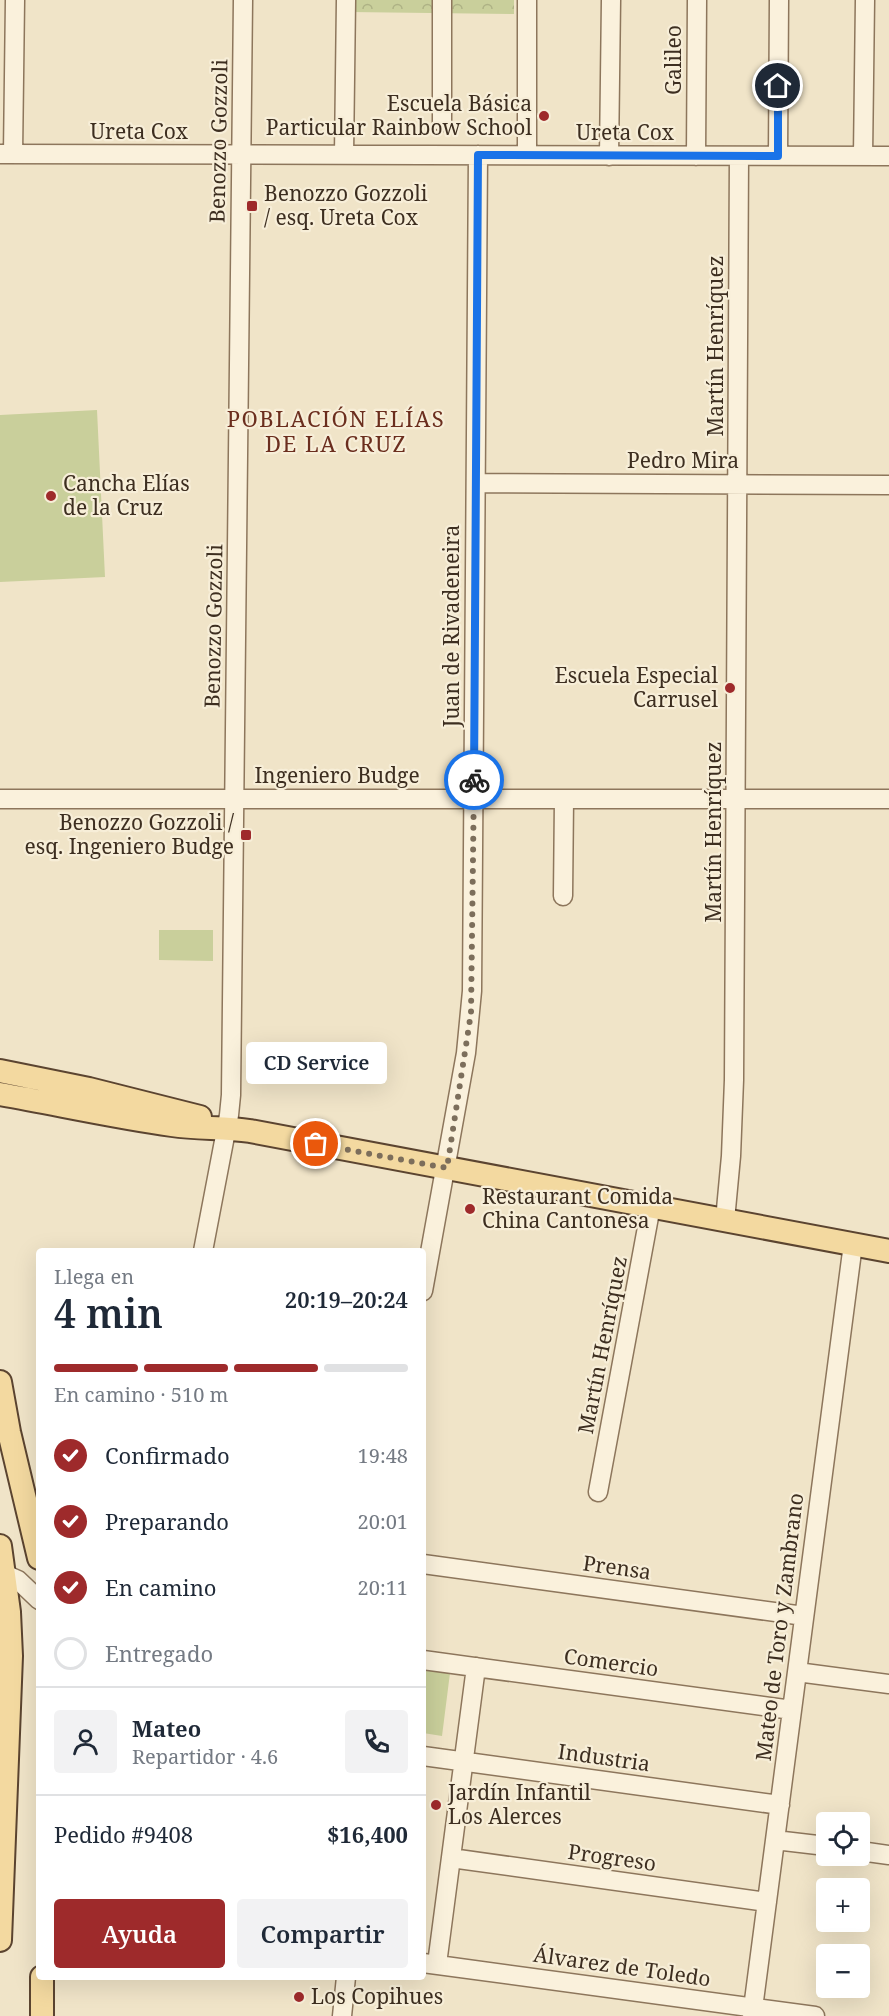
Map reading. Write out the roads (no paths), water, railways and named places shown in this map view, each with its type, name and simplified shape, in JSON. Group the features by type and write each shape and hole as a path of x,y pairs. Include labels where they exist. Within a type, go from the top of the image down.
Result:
{"main road":[{"path":"0,1071 162,1106 226,1127 889,1251"},
{"path":"0,1094 172,1125 226,1127"},
{"path":"0,1382 9,1432 33,1511 36,1534"},
{"path":"0,1545 9,1612 11,1656 0,1940"},
{"path":"42,1980 42,2016"}],"street":[{"path":"7,154 15,0"},
{"name":"Benozzo Gozzoli","path":"204,1248 231,1095 243,0"},
{"path":"344,155 346,0"},
{"path":"435,0 436,122 442,0"},
{"path":"517,0 522,155"},
{"path":"522,155 527,0"},
{"path":"609,156 611,0"},
{"name":"Galileo","path":"696,156 697,0"},
{"path":"778,156 779,0"},
{"path":"856,0 859,156"},
{"path":"859,156 865,0"},
{"name":"Ureta Cox","path":"7,154 889,156"},
{"name":"Juan de Rivadeneira","path":"426,1276 447,1168 471,1013 478,155"},
{"name":"Martín Henríquez","path":"725,1220 734,1118 739,156"},
{"name":"Pedro Mira","path":"476,483 889,485"},
{"name":"Ingeniero Budge","path":"0,799 889,799"},
{"path":"563,896 564,799"},
{"name":"Martín Henríquez","path":"598,1492 651,1206"},
{"name":"Mateo de Toro y Zambrano","path":"752,2012 853,1244"},
{"name":"Prensa","path":"426,1564 804,1616"},
{"path":"2,1572 24,1585 36,1597"},
{"name":"Comercio","path":"426,1660 792,1710"},
{"path":"430,1964 451,1858 476,1667"},
{"path":"797,1672 889,1684"},
{"name":"Industria","path":"426,1756 780,1805"},
{"path":"775,1840 816,1845"},
{"path":"870,1852 889,1855"},
{"name":"Progreso","path":"451,1858 767,1902"},
{"name":"Álvarez de Toledo","path":"430,1964 752,2012 815,2016"},
{"path":"342,2016 345,1980"}],"place":[{"name":"Escuela Básica Particular Rainbow School","path":"544,116"},
{"name":"Benozzo Gozzoli / esq. Ureta Cox","path":"252,206"},
{"name":"Cancha Elías de la Cruz","path":"51,496"},
{"name":"Escuela Especial Carrusel","path":"730,688"},
{"name":"Benozzo Gozzoli / esq. Ingeniero Budge","path":"246,835"},
{"name":"CD Service","path":"316,1144"},
{"name":"Restaurant Comida China Cantonesa","path":"470,1209"},
{"name":"Jardín Infantil Los Alerces","path":"436,1805"},
{"name":"Los Copihues","path":"299,1997"}],"district":[{"name":"POBLACIÓN ELÍAS DE LA CRUZ","path":"336,432"}]}
